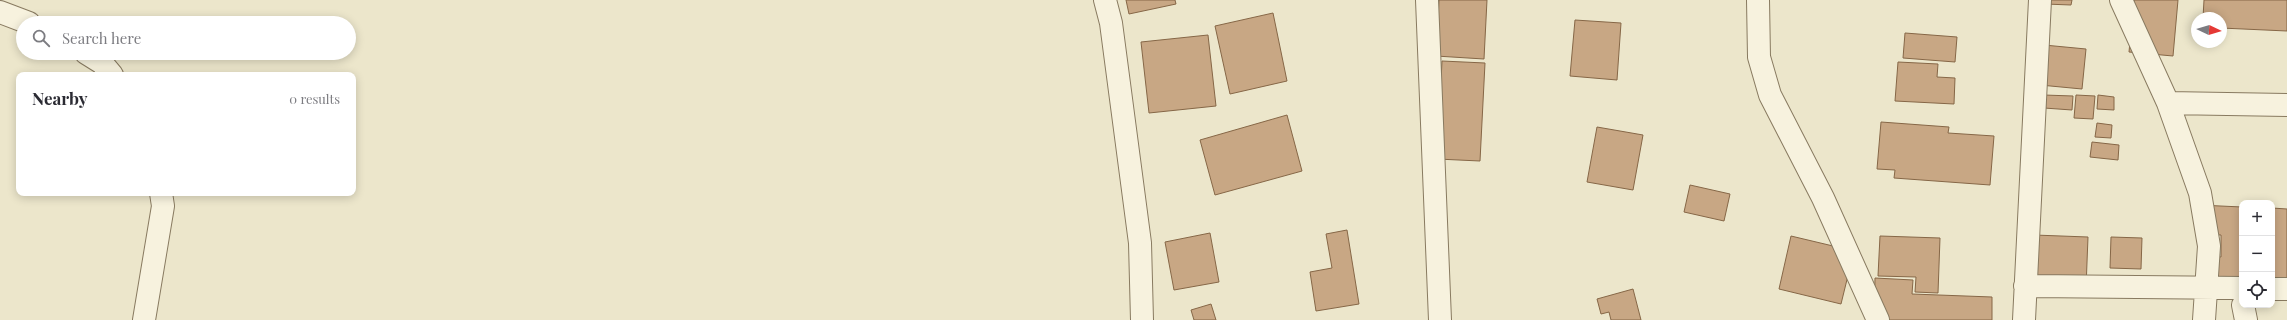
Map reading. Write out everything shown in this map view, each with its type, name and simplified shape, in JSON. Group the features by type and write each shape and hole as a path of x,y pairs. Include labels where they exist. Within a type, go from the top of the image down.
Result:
{"street":[{"path":"1105,0 1110,22 1140,243 1142,320"},
{"path":"1427,0 1440,320"},
{"path":"1758,0 1759,57 1770,95 1823,198 1878,320"},
{"path":"2024,320 2040,0"},
{"path":"2121,0 2168,103 2200,193 2209,246 2204,320"},
{"path":"0,12 16,18"},
{"path":"97,60 102,63 110,72"},
{"path":"2168,103 2287,105"},
{"path":"144,320 163,206 162,196"},
{"path":"2025,286 2206,287 2239,294"},
{"path":"2275,289 2287,289"},
{"path":"2244,308 2246,320"}],"building":[{"path":"1126,0 1175,0 1176,4 1129,14"},
{"path":"1439,0 1487,0 1484,59 1436,56"},
{"path":"2045,0 2072,0 2071,5 2045,4"},
{"path":"2134,0 2178,0 2173,56 2129,52"},
{"path":"2204,0 2287,0 2287,31 2227,28 2227,12 2203,12"},
{"path":"1273,13 1287,81 1230,94 1215,26"},
{"path":"1575,20 1621,23 1617,80 1570,76"},
{"path":"1905,33 1957,37 1955,62 1903,58"},
{"path":"1208,35 1216,106 1149,113 1141,42"},
{"path":"2044,45 2086,49 2082,89 2040,85"},
{"path":"1442,61 1485,63 1480,161 1437,159"},
{"path":"1898,62 1938,64 1937,77 1955,78 1954,104 1895,101"},
{"path":"2044,95 2073,96 2072,110 2044,108"},
{"path":"2076,95 2095,96 2093,119 2074,118"},
{"path":"2098,95 2114,97 2114,110 2097,109"},
{"path":"1287,115 1302,171 1215,195 1200,140"},
{"path":"1881,122 1949,127 1948,133 1994,136 1990,185 1894,178 1895,170 1877,169"},
{"path":"2097,123 2112,125 2111,138 2095,137"},
{"path":"1597,127 1643,135 1633,190 1587,182"},
{"path":"2092,142 2119,145 2118,160 2090,157"},
{"path":"1690,185 1730,194 1724,221 1684,212"},
{"path":"2199,205 2239,207 2239,280 2197,278 2198,255 2221,257 2221,235 2197,234"},
{"path":"2275,208 2287,209 2287,282 2275,281"},
{"path":"1347,230 1359,304 1316,311 1310,272 1332,268 1326,234"},
{"path":"1210,233 1219,282 1174,290 1165,242"},
{"path":"2034,235 2088,237 2086,288 2032,286"},
{"path":"1791,236 1854,251 1841,304 1779,289"},
{"path":"1880,236 1940,238 1938,293 1915,292 1916,277 1878,276"},
{"path":"2111,237 2142,238 2141,269 2110,268"},
{"path":"1875,278 1913,280 1912,294 1992,297 1992,320 1874,320"},
{"path":"1633,289 1641,320 1611,320 1609,312 1601,314 1597,299"},
{"path":"1211,304 1216,320 1194,320 1191,310"}]}
